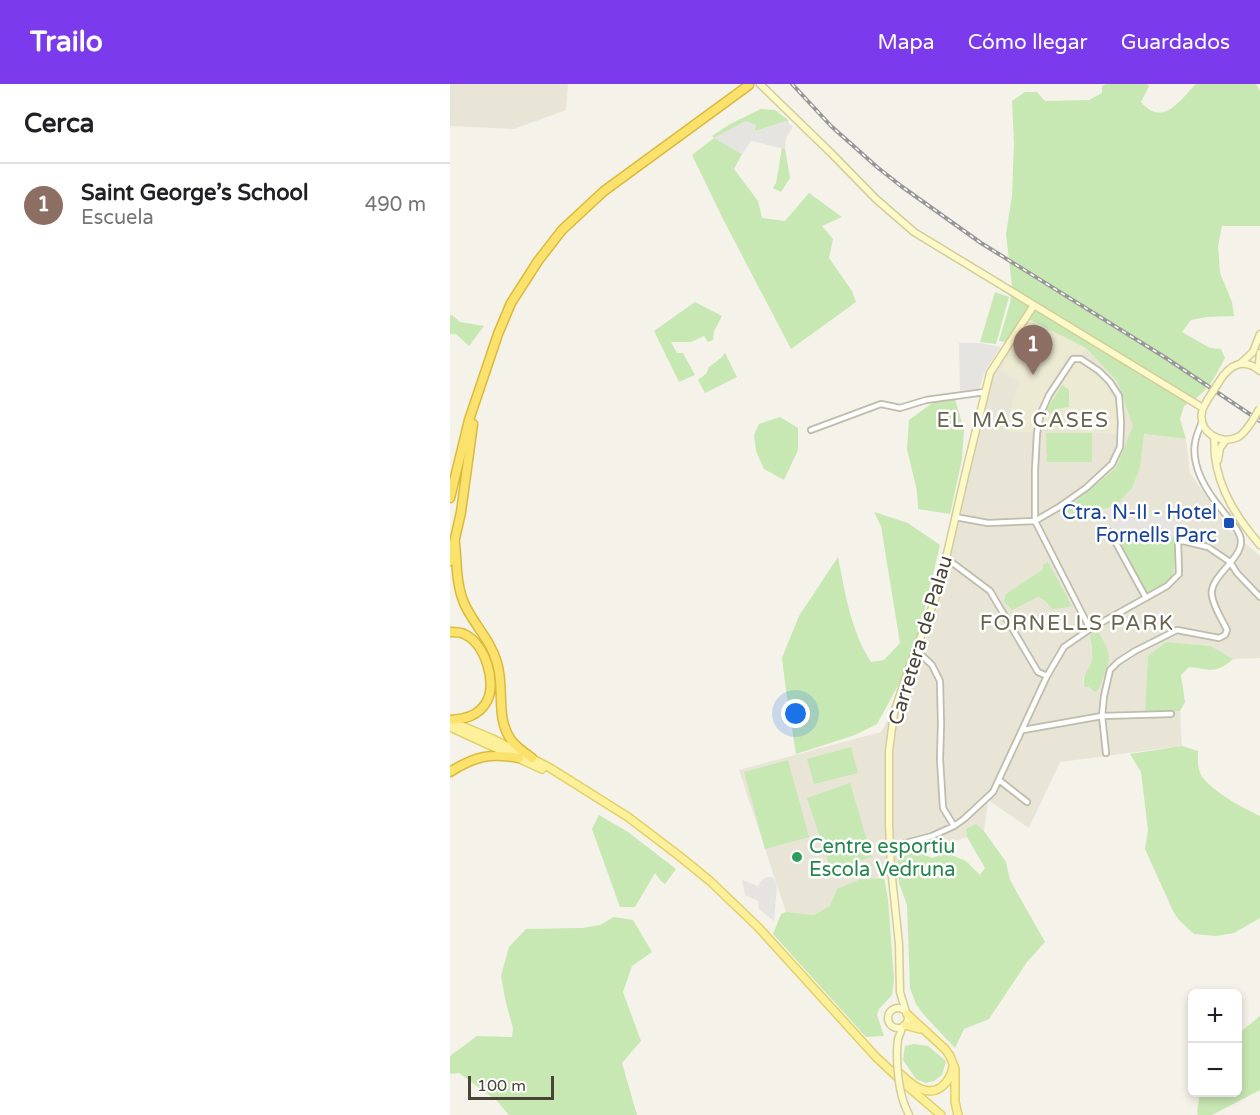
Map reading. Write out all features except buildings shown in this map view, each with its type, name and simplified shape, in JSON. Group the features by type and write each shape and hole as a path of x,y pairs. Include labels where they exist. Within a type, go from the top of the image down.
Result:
{"highway":[{"path":"450,498 469,420 498,334 512,303 538,261 584,208 613,184 748,85"},
{"path":"450,561 461,512 478,394"},
{"path":"454,543 459,591 471,617 489,643 498,665 504,725 512,741 532,758"},
{"path":"450,632 465,634 478,646 487,666 490,686 486,702 474,715 450,720"},
{"path":"450,772 487,755 519,758"}],"main road":[{"path":"450,720 550,768 637,824 678,855 710,881 765,935 864,1044 941,1115"},
{"path":"450,727 564,778"},
{"path":"907,1013 947,1051 956,1076 955,1102 958,1115"},
{"path":"904,1026 925,1031"},
{"path":"864,1044 877,1051 918,1088 925,1090 935,1090 944,1085 950,1077 953,1064"}],"street":[{"path":"760,84 876,199 915,232 1203,408"},
{"name":"Carretera de Palau","path":"907,1013 900,993 899,944 890,847 889,751 894,713 934,602 990,374 1034,305"},
{"path":"1240,364 1253,352 1260,334"},
{"path":"1260,353 1260,370"},
{"path":"955,517 988,524 1035,521 1086,488 1112,464 1120,447 1119,396 1099,371 1081,359 1073,359 1049,395 1041,413 1037,433 1035,470 1035,521 1090,629"},
{"path":"1260,370 1253,366 1240,364 1226,370 1203,408 1202,421 1207,431 1214,437 1226,440 1235,438 1242,435 1260,408"},
{"path":"811,430 881,404 900,408 926,400 985,392"},
{"path":"1106,753 1102,716 1110,670 1135,651 1177,630 1219,638 1227,630 1211,594 1213,585 1238,552 1241,545 1240,536 1210,494 1198,472 1194,458 1195,442 1202,421"},
{"path":"1214,437 1214,454 1228,499 1244,527 1260,545"},
{"path":"1217,466 1220,448 1226,440"},
{"path":"1110,532 1146,598"},
{"path":"890,847 932,836 954,826 993,792 1047,676 1064,647 1090,629 1167,586 1179,574 1178,542 1209,547 1230,562 1260,597"},
{"path":"946,558 990,591 1038,672 1047,676"},
{"path":"916,650 932,665 940,681 940,759 943,808 954,826"},
{"path":"1023,730 1102,716 1171,714"},
{"path":"999,780 1027,802"},
{"name":"Carretera de Palau","path":"891,1011 900,993"},
{"path":"898,1039 888,1017 896,1008 907,1013 908,1020 898,1039 897,1070 899,1085 909,1115"},
{"path":"891,1025 904,1026"}],"shaded area":[{"path":"450,84 568,84 566,110 514,129 450,126"},
{"path":"746,121 756,125 754,129 756,131 786,121 793,127 786,138 785,149 751,141 742,154 714,138"},
{"path":"1022,315 1086,348 1117,381 1134,427 1132,433 1186,439 1190,473 1231,531 1260,556 1260,658 1233,659 1211,646 1166,642 1148,656 1145,712 1180,711 1182,746 1060,762 1029,828 988,800 984,831 976,825 966,829 967,837 922,854 909,847 897,853 898,867 876,878 861,879 830,906 814,915 786,912 739,770 881,732 908,685 935,616 962,494 993,375 1005,358 1004,352","holes":["1043,565 1048,606 1038,597 1012,609 1019,586 1042,570","1090,634 1101,683 1099,689 1091,690 1083,683 1083,678 1092,663"]},
{"path":"1030,320 1085,347 1082,354 1076,353 1065,360 1036,412 1033,432 1008,432 1012,403 1020,381 1000,370"},
{"path":"959,343 980,343 1001,347 986,369 978,390 960,391"},
{"path":"1079,363 1092,370 1108,386 1115,402 1116,434 1077,430 1039,430 1046,409 1074,364"},
{"path":"1114,508 1124,518 1162,515 1173,518 1177,522 1179,537 1115,530 1104,511"},
{"path":"766,877 772,877 777,886 774,921 759,909 758,901 745,895 742,880 758,886"}],"green space":[{"path":"1106,84 1147,84 1149,86 1141,102 1149,109 1164,112 1177,104 1196,84 1256,84 1260,91 1260,226 1222,226 1218,246 1220,273 1232,302 1234,316 1191,320 1182,332 1210,348 1221,349 1225,358 1209,386 1184,406 1180,419 1186,439 1144,434 1140,467 1132,488 1115,506 1083,514 1063,512 1116,468 1133,426 1117,381 1086,348 1023,316 1007,342 999,341 1010,303 1012,286 1006,234 1012,196 1014,143 1012,101 1025,92 1037,92 1045,101 1089,100 1102,93 1102,86"},
{"path":"761,109 775,110 788,120 788,123 786,121 756,131 754,130 756,126 746,121 715,138 742,154 734,169 758,201 762,218 785,221 809,193 842,217 822,226 833,239 829,258 852,291 856,302 791,349 692,155 714,138 712,136 730,124"},
{"path":"782,148 785,149 790,178 781,192 773,188 776,183"},
{"path":"995,292 1009,297 996,344 980,342"},
{"path":"695,302 722,316 714,331 713,340 708,342 704,336 691,342 671,342 677,353 683,353 695,375 679,382 654,331"},
{"path":"452,315 460,322 484,326 469,346 456,334 450,334 450,316"},
{"path":"1033,323 1048,330 1034,361 1019,354"},
{"path":"725,353 737,377 705,393 698,380"},
{"path":"1062,385 1069,390 1069,407 1055,409 1055,417 1046,412"},
{"path":"938,399 955,399 964,430 962,459 950,514 918,509 917,491 907,449 909,420"},
{"path":"780,417 798,428 798,450 784,480 764,469 756,451 754,435 759,424"},
{"path":"1046,433 1092,433 1092,462 1047,462"},
{"path":"874,512 908,523 940,545 913,658 877,724 855,735 796,754 782,658 799,616 838,557 846,598 858,638 871,662 884,660 900,643 881,526"},
{"path":"1113,531 1174,537 1175,565 1169,579 1148,592 1138,580"},
{"path":"1048,562 1072,606 1052,609 1038,597 1012,610 1004,602 1006,594 1042,570 1043,565"},
{"path":"1098,632 1104,641 1109,660 1099,689 1095,692 1085,687 1084,679 1092,659 1090,634"},
{"path":"1166,642 1211,646 1233,659 1217,669 1189,667 1181,675 1185,702 1180,711 1145,712 1148,656"},
{"path":"1182,746 1198,751 1201,775 1212,787 1236,804 1260,816 1260,918 1234,933 1216,936 1194,934 1179,920 1145,849 1148,830 1141,772 1130,754"},
{"path":"851,747 858,773 814,784 807,759"},
{"path":"788,760 809,837 765,849 744,772"},
{"path":"850,783 872,857 831,870 807,798"},
{"path":"599,815 628,832 676,869 665,884 655,873 635,907 620,907 592,829"},
{"path":"976,824 984,831 1006,862 1010,880 1045,942 1027,962 989,1019 964,1029 955,1048 924,1015 916,1004 910,988 907,905 899,883 897,853 909,847 932,858 947,853 966,861 980,875 985,868 967,837 966,829"},
{"path":"884,878 888,899 894,979 892,995 879,1009 877,1015 884,1036 866,1037 773,934 781,914 786,912 814,915 830,906 837,889 861,879"},
{"path":"614,917 633,920 652,952 632,966 623,992 641,1041 622,1063 637,1115 509,1115 497,1101 459,1073 450,1074 450,1056 477,1036 512,1037 513,1028 501,976 509,947 526,929 583,928 600,925"},
{"path":"1260,1016 1260,1090 1212,1115 1198,1115 1199,1097 1242,1097 1242,1031"},
{"path":"914,1044 928,1046 946,1061 942,1075 934,1081 926,1083 916,1079 903,1060 905,1046"}],"railway":[{"path":"792,84 831,126 901,186 981,243 1166,358 1260,421"}],"place":[{"name":"Saint George’s School","path":"1033,375"},
{"name":"Ctra. N-II - Hotel Fornells Parc","path":"1229,523"},
{"name":"Centre esportiu Escola Vedruna","path":"797,857"}],"district":[{"name":"EL MAS CASES","path":"1023,420"},
{"name":"FORNELLS PARK","path":"1077,623"}]}
